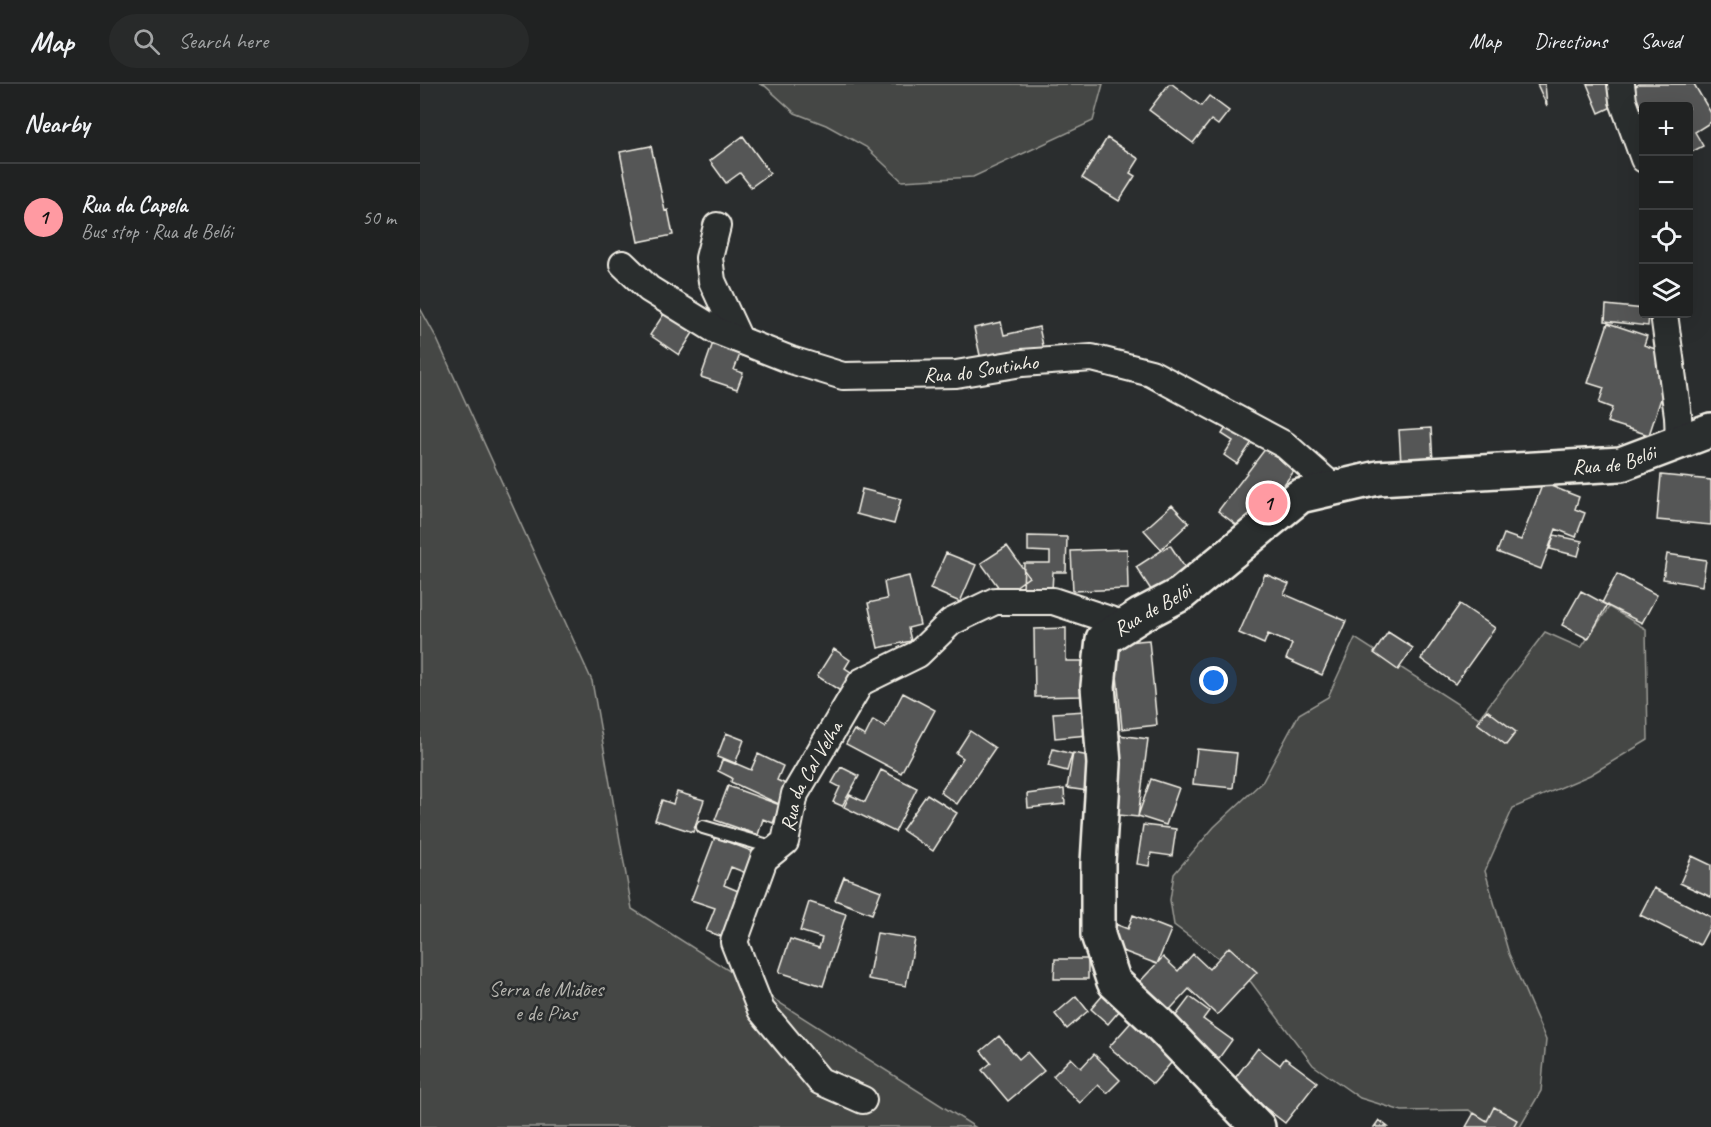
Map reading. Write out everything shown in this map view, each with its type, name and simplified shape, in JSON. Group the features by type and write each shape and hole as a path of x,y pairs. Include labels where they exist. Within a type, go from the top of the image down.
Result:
{"street":[{"path":"1621,84 1623,101 1643,156"},
{"path":"717,226 709,258 712,281 739,339"},
{"name":"Rua do Soutinho","path":"623,264 649,289 717,330 791,360 843,376 956,374 1022,363 1092,358 1152,373 1285,445 1334,488"},
{"path":"1665,318 1678,416 1679,440"},
{"name":"Rua de Belói","path":"1258,1127 1157,1022 1114,982 1098,935 1098,863 1104,764 1098,686 1103,639 1181,594 1300,496 1377,478 1621,464 1711,429"},
{"name":"Rua da Cal Velha","path":"863,1100 820,1081 761,1010 734,942 764,859 785,842 795,794 861,682 918,654 951,622 995,601 1053,601 1125,625"}],"lane":[{"path":"704,826 776,849"}],"green space":[{"path":"759,84 1103,84 1093,121 973,177 902,181 866,147 826,125 795,113 765,86"},
{"name":"Serra de Midões e de Pias","path":"420,308 436,337 592,681 632,909 975,1127 420,1127"},
{"path":"1609,607 1646,629 1648,740 1590,775 1513,808 1485,871 1509,954 1546,1040 1541,1091 1520,1127 1490,1127 1469,1110 1402,1111 1360,1098 1313,1065 1251,982 1174,925 1170,900 1174,874 1214,827 1263,781 1299,714 1328,697 1355,638 1479,718 1545,632 1581,648"}],"building":[{"path":"1169,84 1201,106 1209,96 1229,111 1218,125 1211,120 1193,143 1149,110"},
{"path":"1537,84 1545,84 1547,106"},
{"path":"1587,84 1614,84 1616,105 1599,113"},
{"path":"1639,84 1694,84 1711,113 1711,122 1695,132 1703,146 1693,151 1693,102 1639,102 1639,130 1619,96"},
{"path":"743,136 770,173 751,187 740,173 726,183 710,161"},
{"path":"1107,138 1139,159 1130,173 1135,176 1119,201 1082,178"},
{"path":"651,146 665,211 668,210 673,235 638,242 620,152"},
{"path":"1606,305 1639,308 1639,318 1649,318 1648,326 1605,321"},
{"path":"669,306 698,325 679,355 650,335"},
{"path":"1001,322 1004,335 1039,327 1045,355 983,369 974,328"},
{"path":"1608,323 1647,336 1644,345 1675,356 1649,435 1607,422 1612,408 1599,403 1604,388 1588,383"},
{"path":"716,334 744,344 734,370 743,373 737,389 701,377"},
{"path":"1231,419 1257,435 1237,464 1224,455 1233,441 1222,434"},
{"path":"1431,428 1433,463 1401,464 1399,430"},
{"path":"1272,440 1301,462 1247,533 1218,511"},
{"path":"1661,475 1711,480 1711,525 1657,520"},
{"path":"1543,483 1579,497 1575,509 1585,513 1576,537 1556,529 1541,569 1497,552 1504,534 1521,540"},
{"path":"862,489 901,499 894,524 856,514"},
{"path":"1172,505 1189,523 1161,549 1144,530"},
{"path":"1554,535 1582,541 1578,556 1550,549"},
{"path":"1028,536 1067,537 1066,572 1053,572 1052,591 1023,590 1024,563 1050,563 1050,552 1028,551"},
{"path":"1170,545 1191,577 1157,599 1136,567"},
{"path":"1007,546 1029,577 1004,595 981,563"},
{"path":"1127,549 1128,589 1073,591 1071,551"},
{"path":"946,553 976,565 960,602 930,589"},
{"path":"1667,554 1706,560 1702,586 1663,579"},
{"path":"1265,574 1289,584 1284,594 1346,621 1322,675 1286,659 1292,644 1268,634 1264,644 1239,633"},
{"path":"1617,574 1657,595 1642,623 1602,603"},
{"path":"909,576 920,625 908,628 911,641 878,648 868,603 887,599 884,582"},
{"path":"1581,591 1607,605 1588,639 1562,625"},
{"path":"1460,604 1495,628 1455,684 1421,659"},
{"path":"1066,628 1066,661 1082,661 1083,696 1035,697 1034,629"},
{"path":"1388,632 1413,648 1398,670 1374,653"},
{"path":"1149,640 1157,725 1122,729 1114,643"},
{"path":"834,649 850,660 845,668 860,678 848,696 817,676"},
{"path":"903,693 935,710 901,773 846,744 854,730 865,736 873,720 885,727"},
{"path":"1487,710 1516,732 1506,745 1477,723"},
{"path":"1086,711 1088,735 1055,738 1053,713"},
{"path":"970,731 995,748 957,804 940,792 963,758 956,753"},
{"path":"726,733 744,740 735,764 717,757"},
{"path":"1119,735 1148,739 1138,817 1109,814"},
{"path":"1053,749 1072,754 1067,771 1048,766"},
{"path":"1197,749 1237,753 1233,788 1193,784"},
{"path":"1073,753 1095,757 1088,791 1067,788"},
{"path":"758,754 783,766 777,780 801,791 792,810 731,782 732,778 718,771 723,758 751,770"},
{"path":"841,767 859,776 842,806 833,802 840,787 832,783"},
{"path":"881,770 917,788 895,832 844,807 850,795 865,802"},
{"path":"1151,779 1179,788 1166,825 1138,816"},
{"path":"728,786 780,805 773,823 763,819 758,835 715,820"},
{"path":"1064,789 1065,804 1028,808 1027,794"},
{"path":"677,792 704,800 693,832 655,820 662,800 673,804"},
{"path":"927,794 957,813 933,851 902,830"},
{"path":"1143,825 1176,829 1172,856 1151,853 1149,866 1137,864"},
{"path":"715,837 754,852 746,873 731,867 724,885 743,893 732,940 706,931 715,908 691,900"},
{"path":"1692,856 1711,865 1711,897 1680,883"},
{"path":"844,877 881,891 872,914 835,900"},
{"path":"1654,888 1711,917 1711,924 1700,945 1640,915"},
{"path":"809,902 846,914 823,986 779,972 790,939 819,948 822,938 800,931"},
{"path":"1133,915 1171,930 1157,964 1107,945 1115,924 1128,929"},
{"path":"877,933 915,939 906,986 868,979"},
{"path":"1229,947 1257,972 1217,1015 1189,989 1161,1019 1131,991 1163,957 1178,971 1193,954 1209,969"},
{"path":"1055,959 1088,959 1088,979 1054,979"},
{"path":"1103,995 1120,1010 1108,1024 1091,1009"},
{"path":"1076,996 1088,1011 1067,1029 1055,1014"},
{"path":"1190,997 1209,1011 1203,1019 1232,1040 1219,1058 1171,1022"},
{"path":"1134,1019 1177,1056 1153,1084 1109,1047"},
{"path":"999,1036 1019,1059 1027,1052 1044,1071 1008,1101 982,1070 991,1063 981,1051"},
{"path":"1258,1048 1280,1065 1285,1058 1317,1082 1285,1123 1232,1082"},
{"path":"1094,1054 1120,1080 1107,1093 1098,1085 1080,1103 1053,1076 1071,1058 1081,1068"},
{"path":"1494,1107 1517,1120 1513,1127 1466,1127 1474,1113 1487,1121"},
{"path":"1379,1120 1388,1127 1374,1127"}],"place":[{"name":"Rua da Capela","path":"1268,503"}]}
